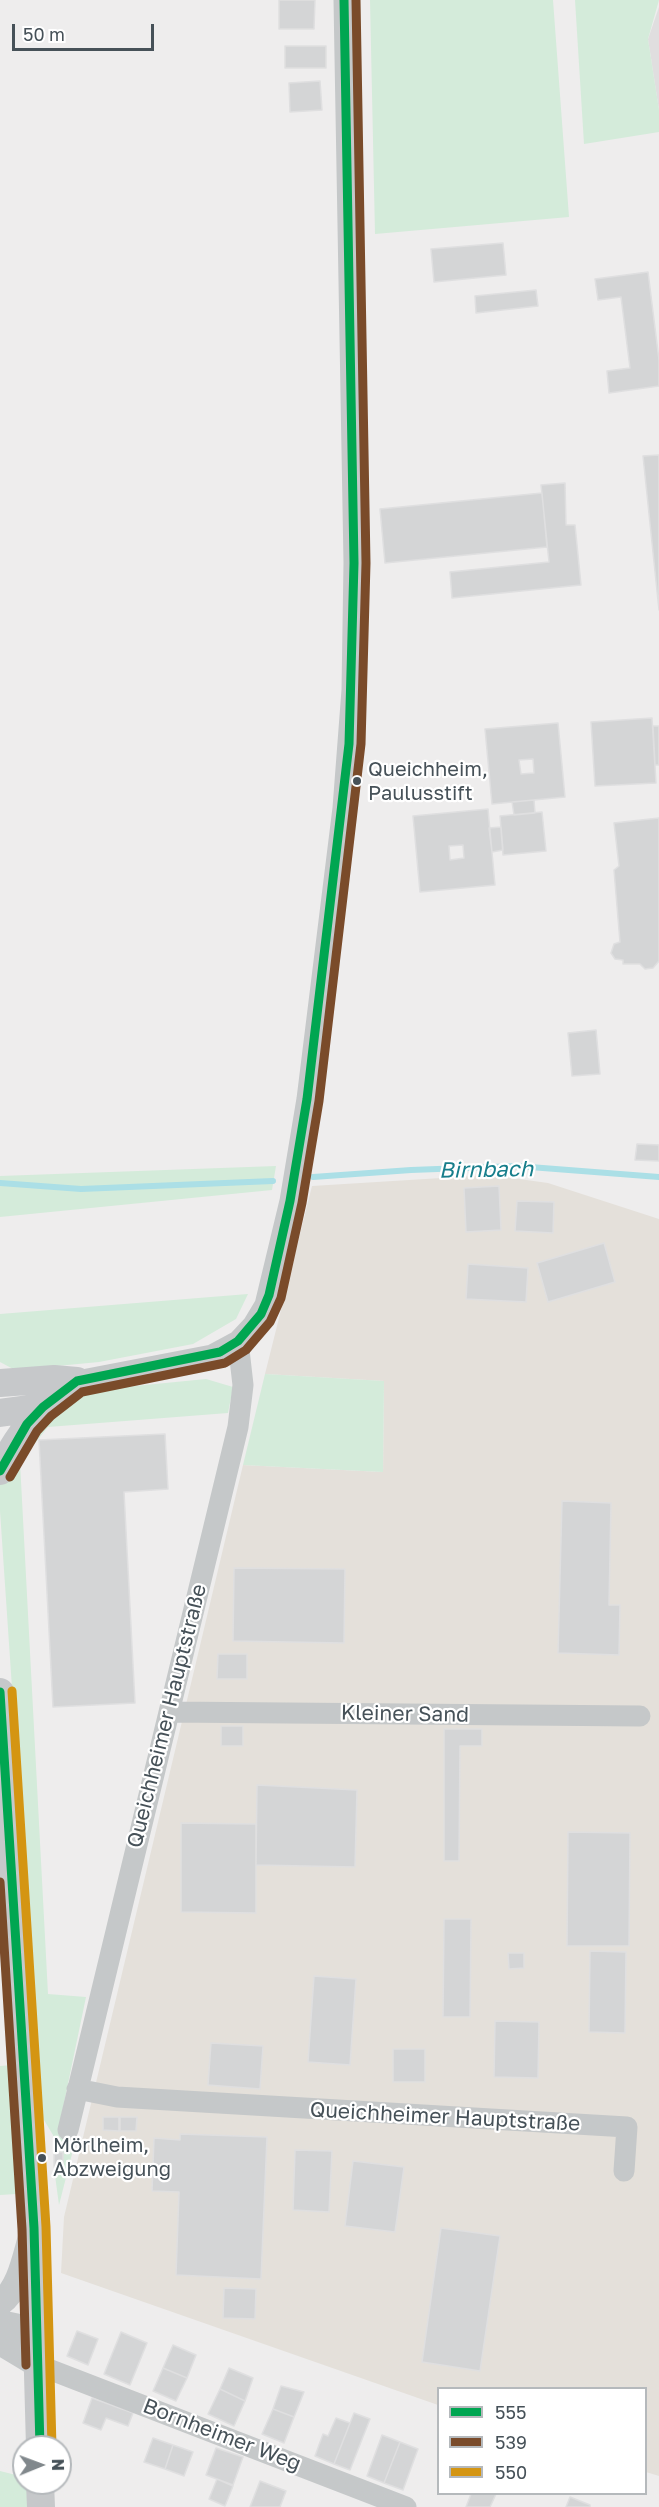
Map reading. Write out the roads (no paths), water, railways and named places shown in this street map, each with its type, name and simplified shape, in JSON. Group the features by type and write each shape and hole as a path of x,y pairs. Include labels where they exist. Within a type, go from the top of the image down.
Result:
{"main road":[{"path":"0,1383 54,1379 77,1381"},
{"path":"0,1471 17,1438 43,1407 77,1381"},
{"path":"0,1413 43,1407"},
{"path":"0,1692 34,2228 40,2435"}],"street":[{"path":"77,1381 212,1355 238,1341 266,1305 290,1201 307,1099 349,744 354,563 344,0"},
{"name":"Queichheimer Hauptstraße","path":"68,2130 238,1427 243,1386 238,1341"},
{"name":"Kleiner Sand","path":"169,1712 640,1716"},
{"name":"Queichheimer Hauptstraße","path":"77,2089 117,2097 627,2127 624,2171"},
{"path":"0,2303 5,2300 20,2274 34,2228"},
{"path":"0,2323 38,2331"},
{"path":"0,2342 38,2365"},
{"name":"Bornheimer Weg","path":"38,2365 406,2507"}],"waterway":[{"name":"Birnbach","path":"313,1177 517,1166 659,1177"},
{"name":"Birnbach","path":"0,1183 81,1189 273,1181"}],"place":[{"name":"Queichheim, Paulusstift","path":"357,781"},
{"name":"Mörlheim, Abzweigung","path":"42,2158"}]}
